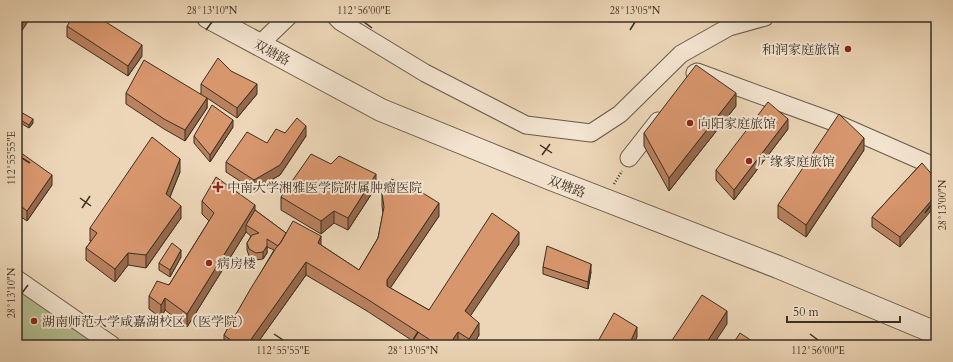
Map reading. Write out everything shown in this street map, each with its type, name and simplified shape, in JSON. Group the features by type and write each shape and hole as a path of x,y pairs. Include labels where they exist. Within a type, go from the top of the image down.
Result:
{"street":[{"name":"双塘路","path":"208,17 381,110 605,200 778,267 936,333"},
{"path":"259,45 288,17"},
{"path":"336,17 341,22 425,73 526,125 591,133 620,114 681,54 729,27 765,17"},
{"path":"687,84 697,72 831,121 936,167"},
{"path":"629,158 668,109"},
{"path":"17,279 112,345"}],"path":[{"path":"605,200 629,158"}],"green space":[{"name":"湖南师范大学咸嘉湖校区（医学院）","path":"17,284 104,345 17,345"}],"building":[{"path":"17,17 23,17 17,26"},
{"path":"73,17 98,17 142,45 128,66 67,26"},
{"path":"218,58 231,71 257,84 237,108 201,84"},
{"path":"144,60 207,98 185,130 164,119 126,93"},
{"path":"696,65 736,93 669,178 644,133"},
{"path":"768,102 788,119 734,190 716,170"},
{"path":"212,105 233,120 210,155 194,136"},
{"path":"19,111 33,119 29,125 17,118"},
{"path":"839,114 864,138 806,225 778,205"},
{"path":"297,118 306,126 280,165 254,180 226,162 247,132 267,143 276,129 285,133"},
{"path":"152,137 180,159 166,194 181,206 146,255 128,253 115,269 86,248 97,233 90,228"},
{"path":"17,150 52,175 27,211 17,203"},
{"path":"311,154 331,164 339,156 376,174 348,218 334,211 321,221 281,197"},
{"path":"922,163 936,179 936,195 900,237 872,217"},
{"name":"病房楼","path":"216,177 255,205 187,314 165,298 161,305 149,296 157,281 169,285 214,213 202,201"},
{"path":"391,179 413,187 439,203 387,280 387,286 429,310 492,213 519,232 465,311 479,323 469,339 458,332 449,345 438,345 306,262 247,345 237,345 224,335 251,288 293,221 321,236 318,243 359,270 378,238 384,207 382,193"},
{"path":"255,210 286,233 278,246 267,239 267,246 263,252 256,253 249,249 247,243 252,235 259,233 246,225"},
{"path":"172,243 181,250 170,270 159,263"},
{"path":"547,246 591,264 588,282 543,267"},
{"path":"702,295 727,311 705,345 669,345"},
{"path":"614,313 637,327 629,345 596,345"},
{"path":"740,333 758,345 732,345"}],"place":[{"name":"和润家庭旅馆","path":"848,49"},
{"name":"向阳家庭旅馆","path":"690,123"},
{"name":"广缘家庭旅馆","path":"749,161"},
{"name":"中南大学湘雅医学院附属肿瘤医院","path":"218,187"},
{"name":"病房楼","path":"209,263"},
{"name":"湖南师范大学咸嘉湖校区（医学院）","path":"34,321"}]}
